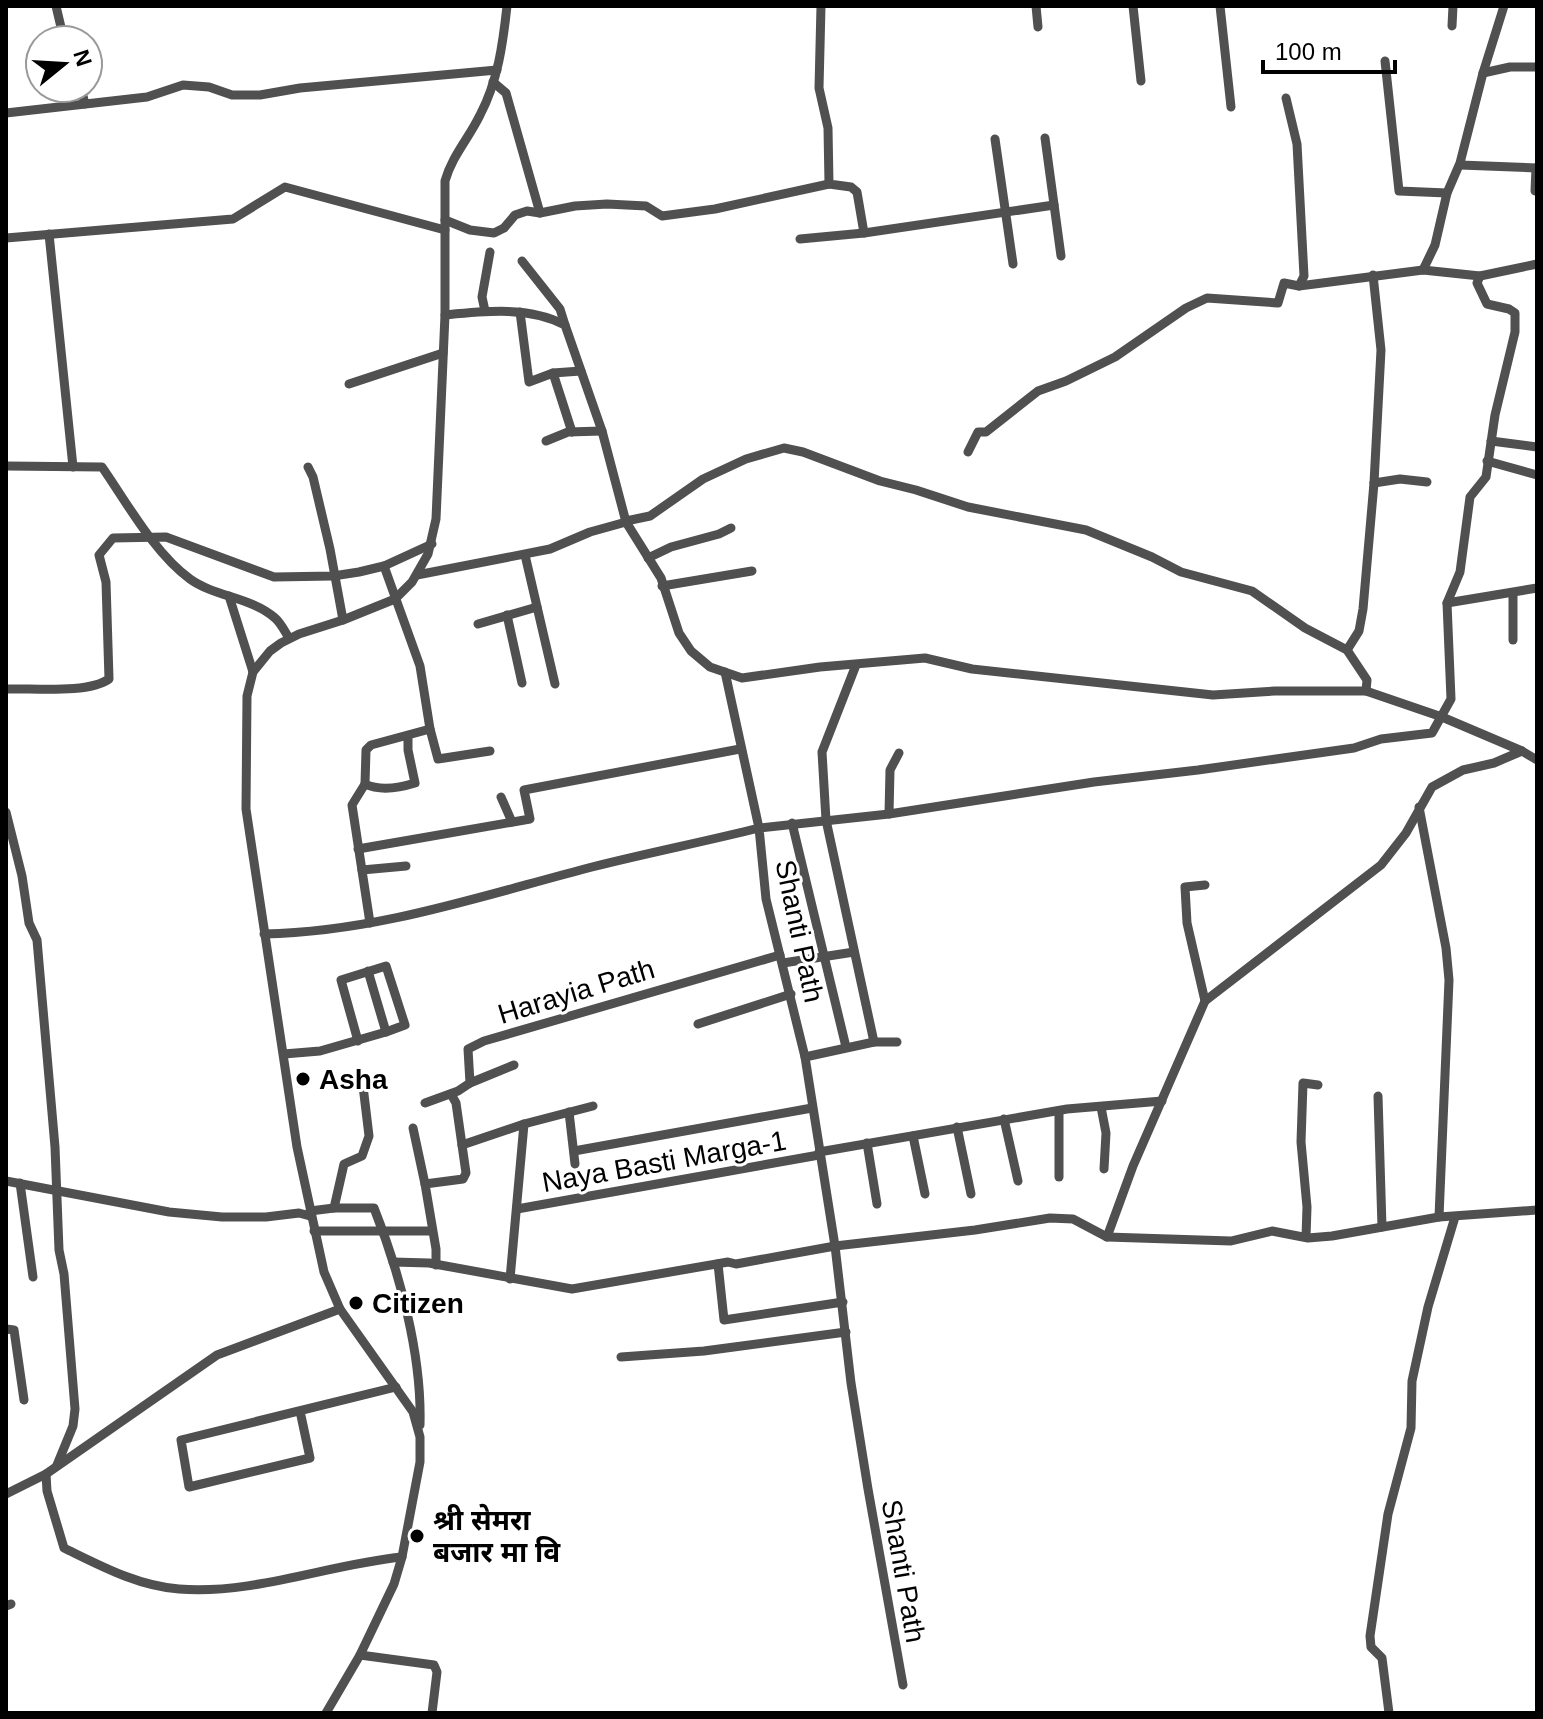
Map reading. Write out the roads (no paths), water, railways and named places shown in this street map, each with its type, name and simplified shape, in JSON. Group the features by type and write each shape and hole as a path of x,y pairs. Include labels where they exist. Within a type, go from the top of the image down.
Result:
{"street":[{"path":"420,1437 413,1412 340,1309 324,1272 310,1214 264,934 245,785 247,696 253,672 270,651 289,638 395,599 417,575 432,544 436,519 445,315 445,181 449,166 482,112 493,82 507,6"},
{"path":"821,6 819,88 828,128 829,184"},
{"path":"1036,6 1038,27"},
{"path":"1133,6 1141,81"},
{"path":"1220,6 1231,107"},
{"path":"1452,26 1453,6"},
{"path":"1423,270 1435,245 1447,193 1460,165 1504,6"},
{"path":"1385,61 1399,191 1447,193"},
{"path":"1483,73 1510,67 1537,67"},
{"path":"104,102 147,97 183,85 209,87 232,95 260,95 300,88 497,70"},
{"path":"493,82 506,93 540,213"},
{"path":"1286,98 1297,144 1304,276 1299,286"},
{"path":"6,113 85,104"},
{"path":"1045,138 1061,256"},
{"path":"995,139 1013,264"},
{"path":"1460,165 1536,168 1535,191"},
{"path":"6,238 233,219 285,187 445,225 494,233 504,228 515,215 527,211 540,213 607,204 646,206 662,216 715,209 829,184 851,187 857,192 864,233"},
{"path":"800,239 864,233 1054,205"},
{"path":"49,234 73,467"},
{"path":"485,311 482,297 490,252"},
{"path":"522,261 560,309 602,431 626,522 661,578 679,633 691,651 710,667 742,678 925,658 972,669 1213,695 1366,691 1442,717 1537,760"},
{"path":"968,452 978,432 986,432 1038,391 1115,357 1186,308 1207,298 1278,303 1284,283 1299,286 1423,270 1480,276 1537,264"},
{"path":"1347,650 1359,631 1363,609 1374,483 1381,350 1373,275"},
{"path":"1442,717 1451,699 1447,603 1460,572 1470,497 1486,477 1515,332 1515,313 1487,304 1477,283 1480,276"},
{"path":"445,315 520,312 549,316 565,325"},
{"path":"520,312 529,382 553,373 581,371"},
{"path":"349,384 443,353"},
{"path":"553,373 572,432"},
{"path":"546,441 572,432 602,431"},
{"path":"1491,441 1537,447"},
{"path":"417,575 550,549 590,532 650,516 719,470 784,448 968,507 1086,530 1181,572 1252,591 1305,628 1347,650 1367,680 1366,691"},
{"path":"1487,461 1537,475"},
{"path":"6,466 102,467 150,536 189,579 276,619 289,638"},
{"path":"308,467 330,549 343,620"},
{"path":"1374,483 1400,479 1427,482"},
{"path":"648,558 671,547 731,528"},
{"path":"6,689 85,687 101,685 109,679 106,582 99,555 113,538 166,537 274,577 333,576 384,566 432,544"},
{"path":"525,555 555,684"},
{"path":"384,566 420,666 438,759 490,751"},
{"path":"662,586 752,571"},
{"path":"1447,603 1537,588"},
{"path":"1513,593 1513,640"},
{"path":"229,596 253,672"},
{"path":"478,624 537,607"},
{"path":"507,615 522,683"},
{"path":"856,665 822,752 826,820 874,1042"},
{"path":"264,934 370,923 458,904 594,866 759,828 725,672"},
{"name":"Shanti Path","path":"903,1685 868,1489 835,1246 805,1057 766,899 759,828 889,814 1094,782 1354,748 1381,739 1432,733 1442,717"},
{"path":"370,923 352,805 365,784 366,750 371,745 430,729"},
{"path":"365,784 399,788 415,783 408,735"},
{"path":"358,849 530,819 524,790 740,749"},
{"path":"1107,1237 1133,1166 1205,1001 1381,865 1406,833 1432,787 1463,770 1494,763 1522,751"},
{"path":"889,814 890,770 899,753"},
{"path":"501,797 512,822"},
{"path":"1419,807 1446,948 1449,980 1439,1217"},
{"path":"6,812 22,876 29,923 37,940 55,1147 59,1250 64,1274 75,1409 73,1426 57,1465"},
{"path":"792,823 846,1047"},
{"path":"362,870 406,866"},
{"path":"1205,885 1185,887 1187,923 1205,1001"},
{"path":"781,959 854,952"},
{"name":"Harayia Path","path":"470,1083 468,1049 484,1041 781,959"},
{"path":"284,1054 320,1051 358,1041 405,1025 386,966 341,980 358,1041"},
{"path":"368,971 386,1032"},
{"path":"698,1024 791,994"},
{"path":"805,1057 874,1042 897,1042"},
{"path":"425,1103 514,1065"},
{"path":"1306,1237 1305,1168 1301,1142 1303,1083 1318,1085"},
{"path":"334,1208 344,1164 362,1156 369,1136 363,1086"},
{"path":"425,1184 463,1179 466,1173 456,1103 451,1094"},
{"path":"1378,1096 1382,1227"},
{"name":"Naya Basti Marga-1","path":"517,1209 1004,1119 1162,1101"},
{"path":"462,1145 524,1124 593,1106"},
{"path":"1101,1107 1106,1133 1104,1169"},
{"path":"574,1151 812,1108"},
{"path":"569,1112 575,1164"},
{"path":"1059,1112 1059,1177"},
{"path":"1004,1119 1018,1181"},
{"path":"510,1279 524,1124"},
{"path":"957,1127 971,1194"},
{"path":"413,1128 436,1249 436,1265"},
{"path":"913,1136 925,1194"},
{"path":"867,1143 877,1204"},
{"path":"6,1181 169,1212 222,1217 266,1217 310,1214 334,1208 372,1207 393,1262 421,1389 420,1462 394,1584 360,1655 326,1713"},
{"path":"20,1183 33,1277"},
{"path":"393,1262 436,1265 572,1289 835,1246 1050,1218 1073,1219 1107,1237 1231,1241 1272,1231 1306,1237 1332,1236 1439,1217 1537,1210"},
{"path":"1389,1713 1382,1658 1371,1647 1372,1621 1388,1514 1411,1428 1412,1381 1428,1307 1455,1217"},
{"path":"314,1231 432,1231"},
{"path":"718,1264 724,1320 843,1302"},
{"path":"6,1494 46,1474 217,1355 340,1309"},
{"path":"6,1329 14,1330 24,1400"},
{"path":"621,1357 704,1351 846,1332"},
{"path":"300,1411 310,1458 189,1487 181,1440 396,1387"},
{"path":"46,1474 47,1491 64,1548 119,1575 177,1589 279,1581 362,1561 402,1557"},
{"path":"360,1655 434,1665 437,1672 432,1713"}],"place":[{"name":"Asha","path":"303,1079"},
{"name":"Citizen","path":"356,1303"},
{"name":"श्री सेमरा बजार मा वि","path":"417,1536"}]}
